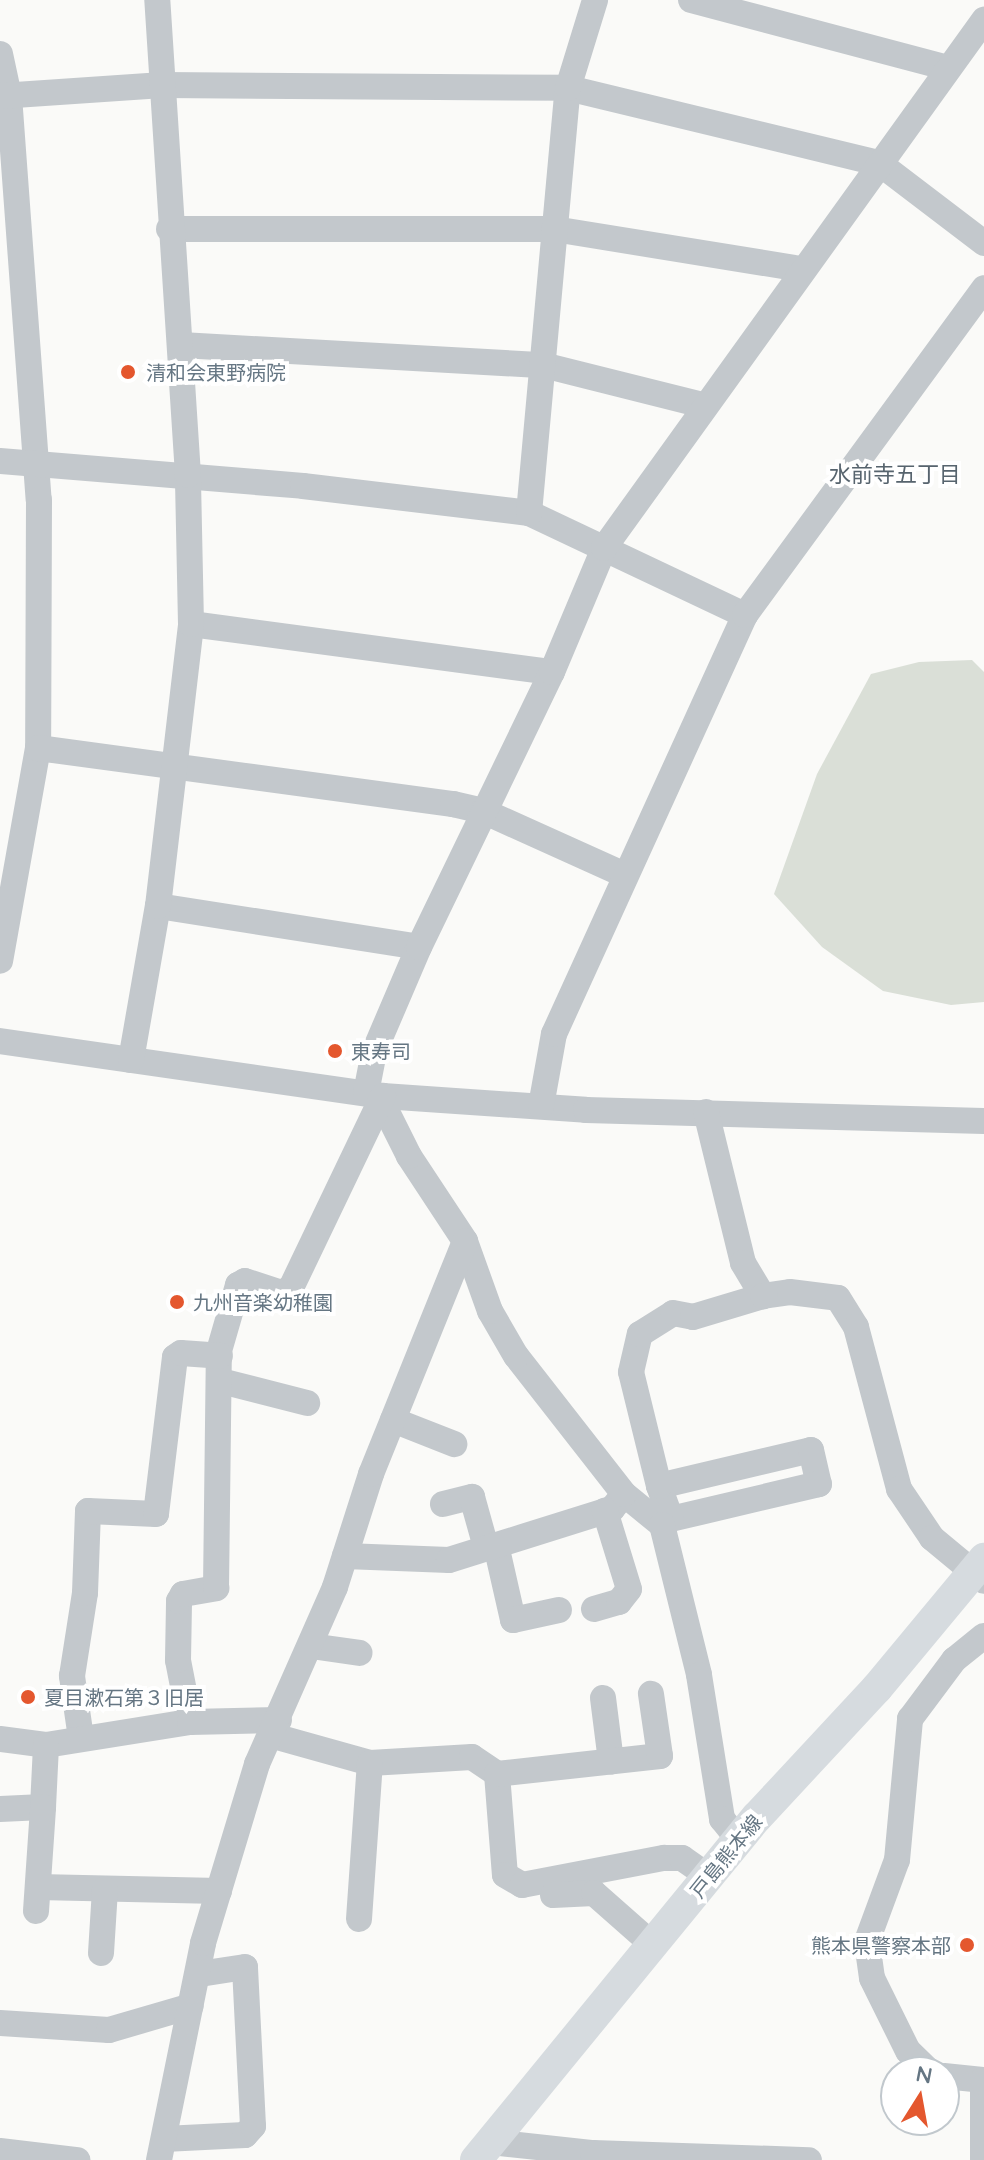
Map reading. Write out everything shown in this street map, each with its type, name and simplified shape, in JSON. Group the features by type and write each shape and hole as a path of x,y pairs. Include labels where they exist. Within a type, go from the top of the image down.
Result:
{"main road":[{"name":"戸島熊本線","path":"484,2151 739,1840 980,1571"}],"street":[{"path":"131,1060 158,906 191,624 181,345 169,229 157,0"},
{"path":"529,513 568,88 595,0"},
{"path":"691,0 948,68"},
{"path":"594,1609 632,1604 614,1503 516,1356 490,1311 465,1241 409,1156 377,1097 374,1052 419,947 552,672 604,548 702,405 984,20"},
{"path":"0,54 39,465 38,748 1,948"},
{"path":"5,96 163,85 568,88 879,163 984,243"},
{"path":"169,229 554,229 801,269"},
{"path":"541,1106 554,1034 745,615 984,288"},
{"path":"181,345 543,365 702,405"},
{"path":"0,461 188,475 529,513 745,615"},
{"path":"191,624 552,672"},
{"path":"38,748 177,764 483,811 625,875"},
{"path":"158,906 419,947"},
{"path":"0,1041 377,1097 541,1106 984,1121"},
{"path":"190,1722 178,1660 179,1601 183,1594 216,1588 220,1368 238,1285 245,1281 281,1293 291,1288 377,1097"},
{"path":"706,1112 743,1263 763,1296"},
{"path":"199,1974 245,1967 253,2126 245,2135 161,2150 191,2006 219,1891 274,1727 311,1646 393,1420 465,1241"},
{"path":"659,1486 811,1450 819,1484 671,1519 659,1486 631,1372 640,1334 673,1313 693,1317 763,1296 790,1292 838,1298 856,1327 899,1489 932,1538 980,1571"},
{"path":"81,1738 72,1676 85,1593 88,1511 156,1514 175,1357 181,1353 307,1403"},
{"path":"393,1420 454,1444"},
{"path":"443,1504 472,1497 491,1546 513,1620 559,1610"},
{"path":"345,1556 449,1560 614,1503 662,1525 699,1675 722,1819 739,1840"},
{"path":"913,2056 872,1978 867,1941 897,1860 910,1719 954,1660 984,1636"},
{"path":"311,1646 360,1653"},
{"path":"0,1739 46,1745 190,1722 274,1727 370,1763 472,1757 497,1774 660,1756 651,1694"},
{"path":"603,1698 611,1761"},
{"path":"46,1745 37,1899 105,1889 219,1891"},
{"path":"359,1919 370,1763"},
{"path":"497,1774 505,1875 522,1885 664,1858 682,1858 709,1877"},
{"path":"0,1809 43,1807"},
{"path":"101,1953 105,1889"},
{"path":"528,1902 564,1891 594,1893 653,1945"},
{"path":"0,2023 109,2030 191,2006"},
{"path":"960,2078 984,2080 983,2160"},
{"path":"0,2151 77,2160"},
{"path":"484,2151 593,2157 809,2160"}],"shaded area":[{"path":"972,660 984,672 984,1002 951,1005 883,991 822,947 774,894 817,774 871,674 919,662"}],"place":[{"name":"清和会東野病院","path":"128,372"},
{"name":"東寿司","path":"335,1051"},
{"name":"九州音楽幼稚園","path":"177,1302"},
{"name":"夏目漱石第３旧居","path":"28,1697"},
{"name":"熊本県警察本部","path":"967,1945"}],"district":[{"name":"水前寺五丁目","path":"895,475"}]}
